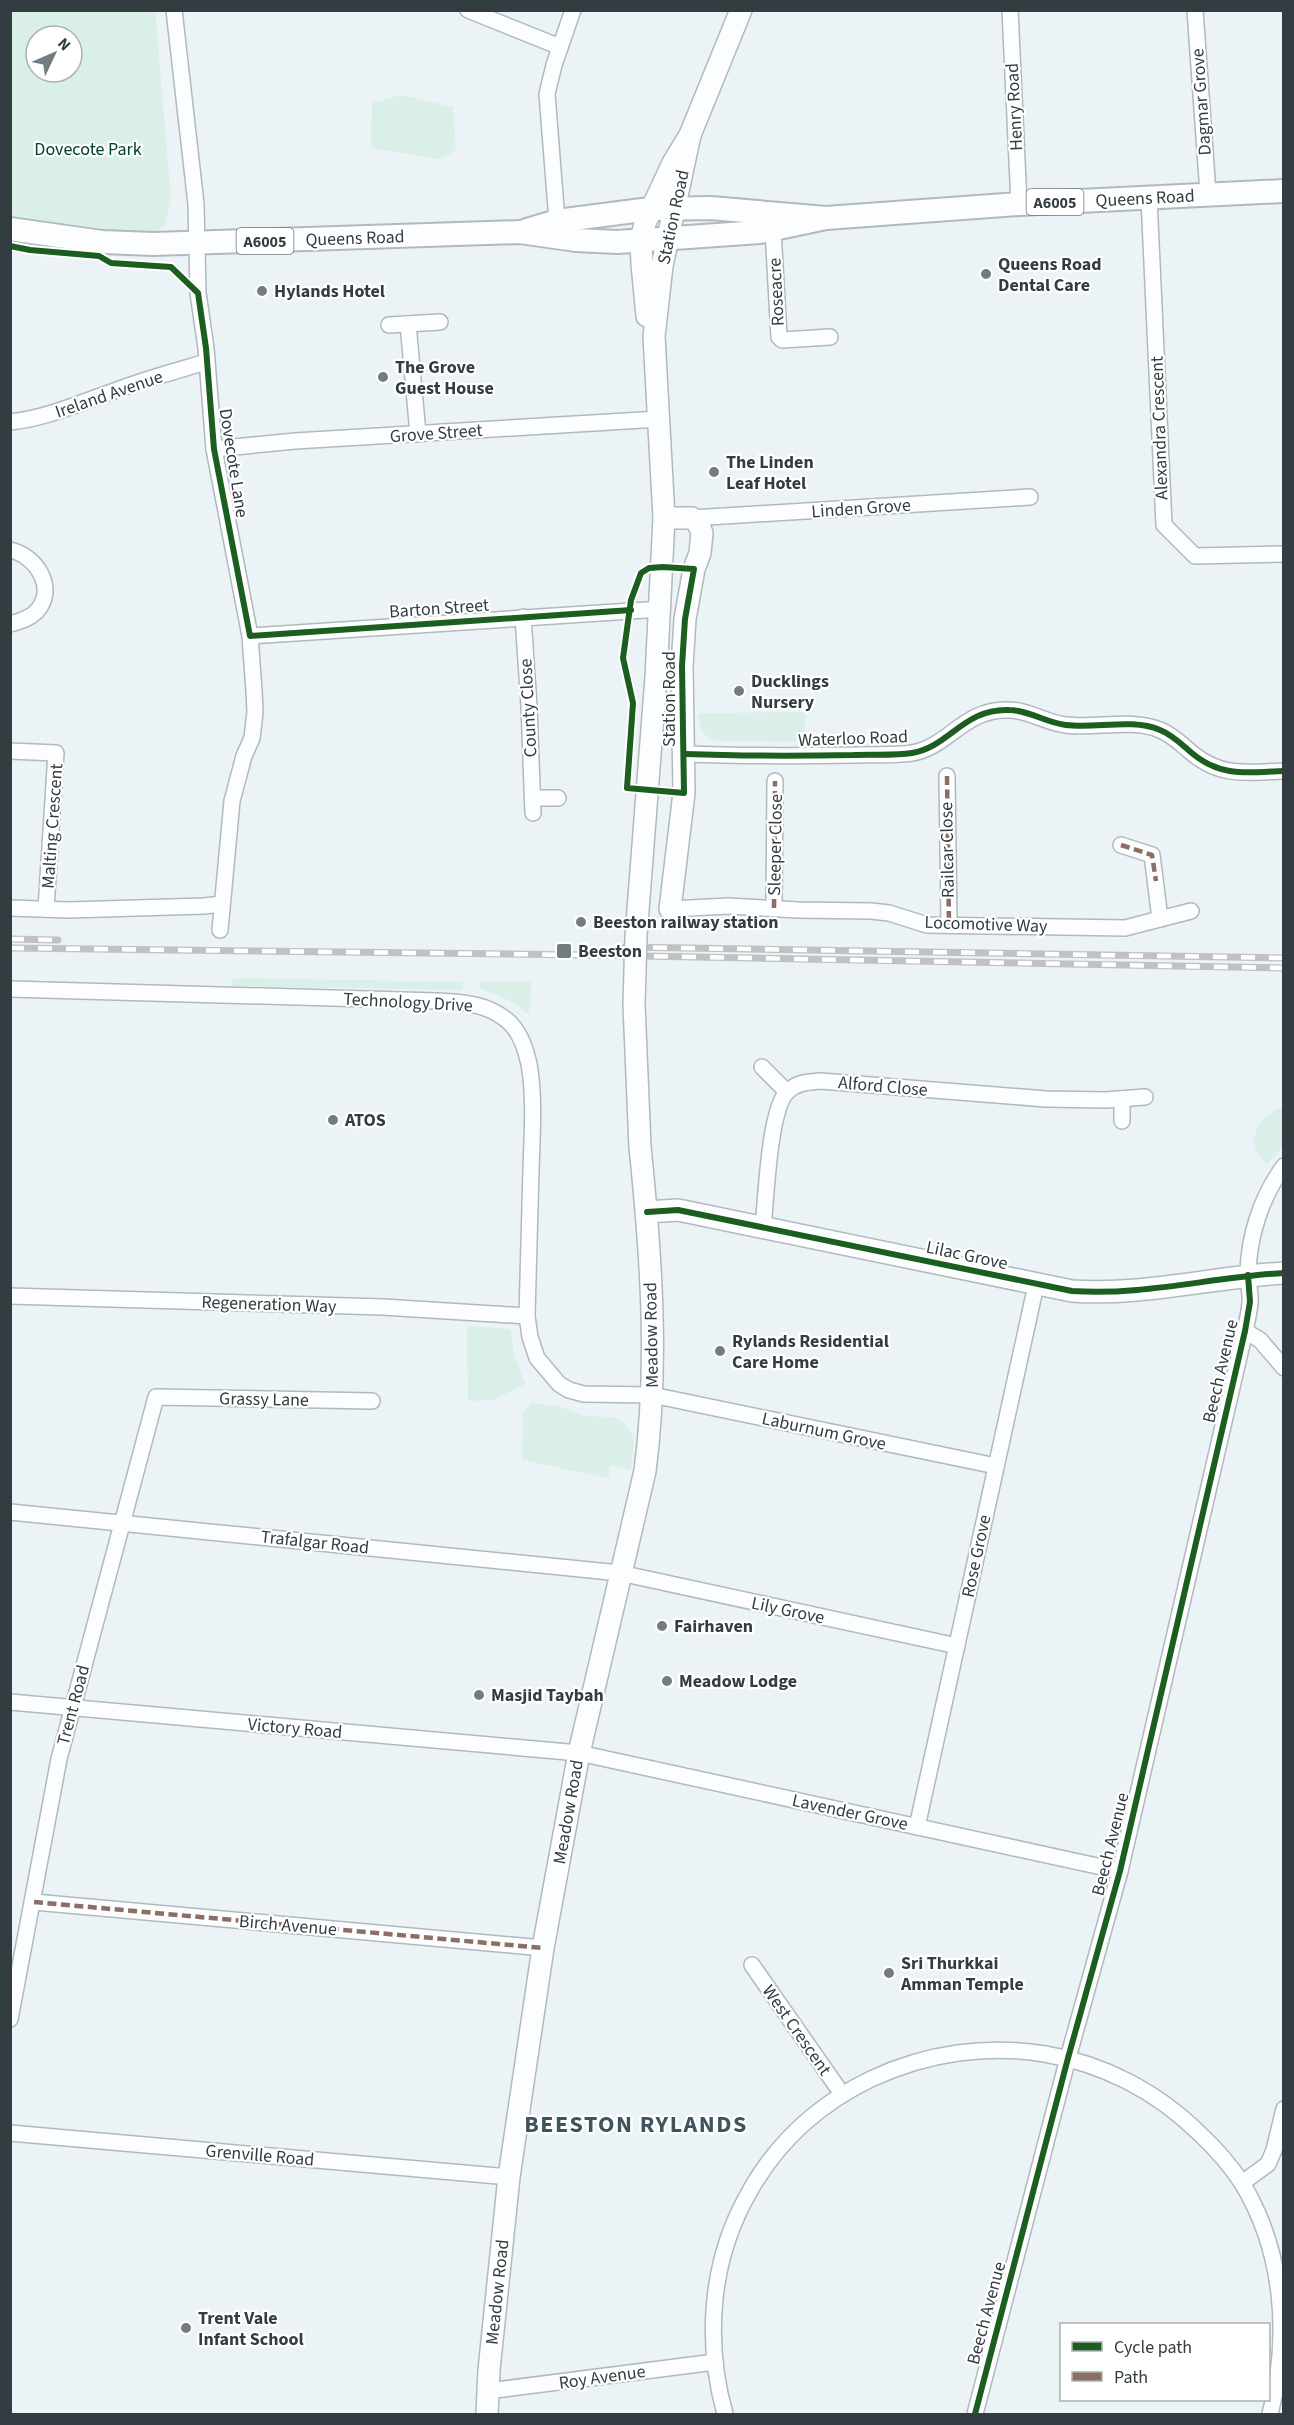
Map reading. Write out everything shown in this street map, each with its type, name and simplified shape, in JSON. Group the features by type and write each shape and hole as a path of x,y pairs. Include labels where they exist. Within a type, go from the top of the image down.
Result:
{"main road":[{"name":"Queens Road","path":"10,230 102,242 197,244 520,232 576,240 617,242 773,230 826,218 1019,204 1284,191"},
{"name":"Queens Road","path":"520,232 557,221 650,209 711,208 826,218"}],"street":[{"name":"Dovecote Lane","path":"174,10 196,204 198,293 214,449 250,636 255,712 252,738 244,756 232,801 220,930"},
{"path":"468,10 560,47"},
{"path":"557,221 547,94 573,10"},
{"name":"Station Road","path":"654,336 645,302 641,240 650,209 690,135 741,10"},
{"name":"Henry Road","path":"1010,10 1019,204"},
{"name":"Dagmar Grove","path":"1195,10 1208,194"},
{"name":"Station Road","path":"647,1212 640,1147 634,1004 636,936 661,609 664,518 654,336 657,296 667,239 690,135"},
{"name":"Alexandra Crescent","path":"1149,198 1164,525 1195,556 1284,554"},
{"name":"Roseacre","path":"773,230 779,337 782,340 830,337"},
{"path":"389,325 440,322"},
{"path":"408,324 418,434"},
{"name":"Ireland Avenue","path":"10,422 47,415 118,389 206,362"},
{"name":"Grove Street","path":"214,449 295,441 659,419"},
{"name":"Linden Grove","path":"692,518 1030,497"},
{"path":"664,518 692,518"},
{"name":"Station Road","path":"670,909 683,813 685,754 682,666 686,619 702,533 698,523 692,518"},
{"path":"10,550 34,562 41,572 44,592 43,602 37,611 27,619 10,624"},
{"name":"Barton Street","path":"250,636 661,609"},
{"name":"County Close","path":"523,617 533,806 558,798"},
{"name":"Waterloo Road","path":"685,754 809,756 912,753 934,744 972,717 1005,709 1018,710 1063,725 1137,725 1153,728 1177,739 1204,762 1221,771 1235,773 1284,771"},
{"name":"Malting Crescent","path":"10,751 56,753 46,909"},
{"name":"Railcar Close","path":"946,776 949,925"},
{"name":"Sleeper Close","path":"774,908 776,782"},
{"path":"1121,845 1152,855 1160,919"},
{"path":"10,908 222,904"},
{"name":"Locomotive Way","path":"670,909 728,906 871,911 889,913 927,925 1125,928 1191,911"},
{"name":"Technology Drive","path":"10,989 437,1001 469,1003 495,1013 510,1024 517,1033 527,1055 531,1080 532,1138 527,1316 530,1337 537,1358 559,1384 569,1390 584,1394 652,1395"},
{"path":"762,1066 787,1092 777,1111 763,1228"},
{"name":"Alford Close","path":"787,1092 802,1083 822,1081 1046,1099 1145,1097"},
{"path":"1122,1099 1122,1121"},
{"name":"Beech Avenue","path":"975,2415 1068,2058 1120,1871 1245,1331 1250,1302 1248,1275 1250,1249 1262,1205 1271,1183 1284,1166"},
{"name":"Lilac Grove","path":"647,1212 678,1210 1036,1285 1103,1293 1149,1290 1248,1275 1284,1273"},
{"name":"Meadow Road","path":"487,2415 509,2177 543,1948 579,1753 645,1471 652,1395 651,1286 647,1212"},
{"name":"Rose Grove","path":"917,1827 1036,1285"},
{"name":"Regeneration Way","path":"10,1296 383,1307 527,1316"},
{"path":"1245,1331 1260,1340 1284,1368"},
{"name":"Laburnum Grove","path":"652,1395 996,1466"},
{"name":"Grassy Lane","path":"156,1396 372,1401"},
{"name":"Trent Road","path":"10,2019 34,1902 53,1787 156,1396"},
{"name":"Trafalgar Road","path":"10,1512 620,1573"},
{"name":"Lily Grove","path":"620,1573 957,1646"},
{"name":"Victory Road","path":"10,1702 579,1753"},
{"name":"Lavender Grove","path":"579,1753 1120,1871"},
{"name":"Birch Avenue","path":"34,1902 543,1948"},
{"name":"West Crescent","path":"752,1965 842,2094"},
{"name":"West Crescent","path":"725,2415 712,2331 716,2284 730,2230 765,2167 788,2138 819,2111 842,2094 888,2071 939,2055 1010,2050 1068,2058 1095,2066 1153,2094 1186,2120 1217,2151 1242,2183 1260,2220 1274,2265 1281,2310 1280,2355 1270,2415"},
{"path":"1242,2183 1268,2164 1274,2150 1284,2109"},
{"name":"Grenville Road","path":"10,2133 509,2177"},
{"path":"1268,2164 1284,2167"},
{"name":"Roy Avenue","path":"488,2391 715,2362"}],"green space":[{"name":"Dovecote Park","path":"10,11 155,11 171,197 165,226 151,234 11,218"},
{"path":"401,95 453,107 456,150 441,159 375,149 371,145 372,103"},
{"path":"805,712 804,742 718,741 708,737 702,731 698,713"},
{"path":"232,979 463,982 462,990 232,986"},
{"path":"480,981 532,982 529,1015 513,1002 480,988"},
{"path":"1283,1107 1283,1146 1267,1164 1258,1154 1254,1138 1264,1118"},
{"path":"467,1326 511,1329 514,1354 525,1384 494,1400 468,1401"},
{"path":"531,1403 558,1406 585,1416 612,1417 623,1422 634,1437 631,1470 611,1465 608,1478 522,1460 523,1413"}],"railway":[{"path":"10,939 58,940"},
{"path":"625,947 1284,958"},
{"path":"10,948 585,955 1284,968"}],"marked path":[{"path":"947,776 949,925"},
{"path":"774,908 775,781"},
{"path":"1121,845 1152,855 1156,881"},
{"path":"34,1902 543,1948"}],"cycle path":[{"path":"10,246 99,256 111,263 171,267 198,293 206,348 214,449 250,636 631,610"},
{"path":"663,567 694,569 685,619 682,666 684,793 627,788 633,703 623,658 631,600 641,573 649,568 663,567"},
{"path":"685,754 790,756 912,753 936,743 980,715 1009,710 1024,712 1066,725 1125,724 1149,727 1169,735 1204,762 1215,767 1236,772 1284,771"},
{"path":"647,1212 678,1210 1072,1291 1152,1289 1284,1273"},
{"path":"975,2414 1068,2058 1120,1871 1245,1331 1250,1302 1248,1275"}],"place":[{"name":"Queens Road Dental Care","path":"986,274"},
{"name":"Hylands Hotel","path":"262,291"},
{"name":"The Grove Guest House","path":"383,377"},
{"name":"The Linden Leaf Hotel","path":"714,472"},
{"name":"Ducklings Nursery","path":"739,691"},
{"name":"Beeston railway station","path":"581,922"},
{"name":"Beeston","path":"564,951"},
{"name":"ATOS","path":"333,1120"},
{"name":"Rylands Residential Care Home","path":"720,1351"},
{"name":"Fairhaven","path":"662,1626"},
{"name":"Meadow Lodge","path":"667,1681"},
{"name":"Masjid Taybah","path":"479,1695"},
{"name":"Sri Thurkkai Amman Temple","path":"889,1973"},
{"name":"Trent Vale Infant School","path":"186,2328"}],"district":[{"name":"BEESTON RYLANDS","path":"636,2124"}]}
